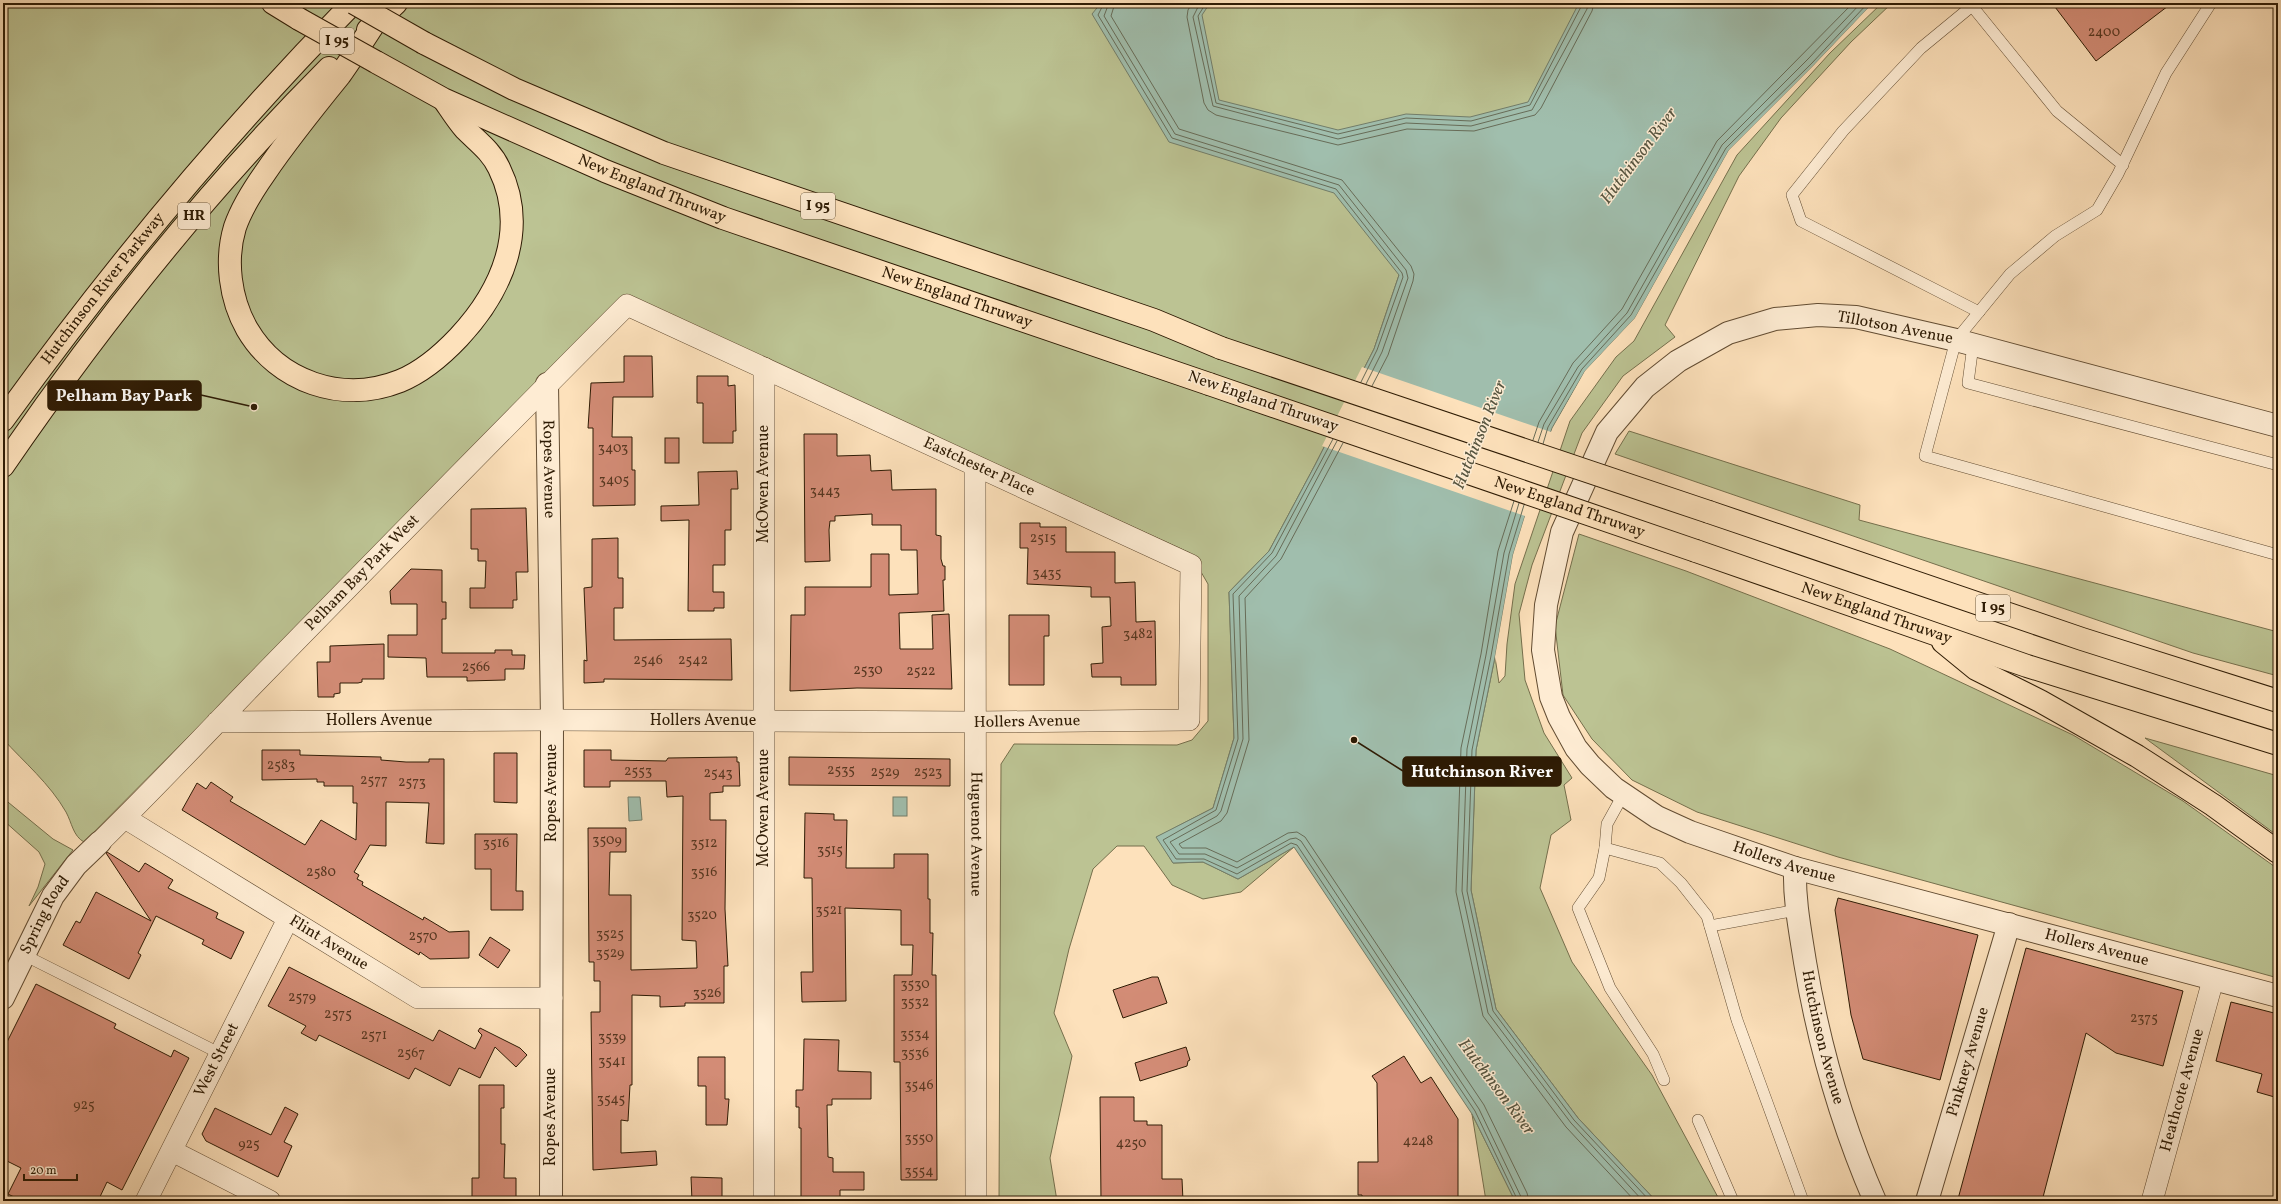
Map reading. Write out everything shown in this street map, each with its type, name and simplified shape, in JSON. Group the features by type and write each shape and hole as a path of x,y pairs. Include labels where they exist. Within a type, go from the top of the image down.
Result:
{"highway":[{"name":"New England Thruway","path":"273,3 443,99 605,171 723,218 2112,694 2278,744"},
{"name":"I 95","path":"354,3 424,43 514,89 664,153 1154,320 1221,348 2103,646 2278,701"},
{"name":"Hutchinson River Parkway","path":"3,420 99,290 176,196 254,106 354,3"},
{"name":"Hutchinson River Parkway","path":"3,466 55,392 116,312 212,195 320,77 396,3"},
{"path":"374,24 341,73 292,135 255,188 239,216 232,240 230,266 232,288 242,319 263,351 288,373 324,388 350,390 375,388 400,381 428,364 453,343 484,307 500,279 508,256 512,232 506,185 490,153 465,129 443,99"},
{"path":"1932,633 1976,670 2040,701 2137,756 2213,805 2278,852"}],"street":[{"name":"Eastchester Place","path":"627,305 975,467 1191,565 1190,720"},
{"name":"Pelham Bay Park West","path":"100,842 547,384 627,305"},
{"name":"Tillotson Avenue","path":"1579,492 1607,432 1645,387 1678,361 1728,334 1775,319 1818,315 1856,317 1965,342 2278,426"},
{"name":"McOwen Avenue","path":"764,368 764,1201"},
{"name":"Ropes Avenue","path":"547,384 552,720 551,1201"},
{"name":"Huguenot Avenue","path":"975,467 977,722 976,1201"},
{"name":"Hollers Avenue","path":"1579,492 1562,532 1546,605 1543,650 1546,675 1551,697 1559,717 1576,748 1590,765 1623,794 1657,817 1690,832 1795,868 2278,996"},
{"name":"Hollers Avenue","path":"217,722 552,720 977,722 1190,720"},
{"name":"Flint Avenue","path":"125,818 418,998 552,998"},
{"name":"Spring Road","path":"4,992 53,896 76,865 100,842"},
{"name":"Hutchinson Avenue","path":"1795,868 1794,894 1796,910 1810,991 1827,1069 1838,1107 1875,1201"},
{"name":"West Street","path":"146,1201 288,919"},
{"name":"Pinkney Avenue","path":"1927,1201 2009,924"},
{"name":"Heathcote Avenue","path":"2152,1201 2213,980"},
{"path":"172,1151 270,1201"}],"lane":[{"path":"2211,3 2166,73 2122,165 2098,210 2055,236 2010,274 1979,312 1965,342 1925,456 2278,555"},
{"path":"1979,312 1801,221 1792,195 1843,131 1921,48 1972,5 2057,111 2122,165"},
{"path":"1965,342 1968,383 2278,465"},
{"path":"1623,794 1607,824 1605,848 1599,878 1578,908 1610,988 1653,1054 1664,1080"},
{"path":"1605,848 1660,863 1681,883 1707,916 1737,1020 1803,1201"},
{"path":"1710,926 1796,910"},
{"path":"24,955 221,1054"},
{"path":"1698,1120 1733,1201"},
{"path":"3,1199 7,1201"}],"green space":[{"path":"3,3 1644,3 1399,275 1374,349 1269,551 1229,592 1234,738 1213,808 1157,837 1173,863 1203,862 1238,879 1294,847 1241,892 1203,899 1172,885 1144,846 1117,846 1093,869 1069,949 1054,1013 1072,1056 1050,1158 1057,1201 999,1201 1001,764 1014,744 1177,745 1192,740 1208,721 1208,584 1190,553 634,298 615,307 84,842 75,833 60,802 3,739"},
{"path":"1882,3 1892,3 1851,42 1781,118 1739,176 1665,325 1675,337 1623,376 1582,433 1532,565 1519,614 1525,680 1544,733 1572,778 1564,785 1571,820 1551,835 1540,888 1572,962 1652,1075 1720,1201 1656,1201 1578,1118 1496,1009 1471,890 1476,750 1495,657 1499,683 1505,676 1507,644 1515,584 1570,421 1616,357 1634,341 1737,155 1830,53"},
{"path":"1629,431 1860,505 1859,520 2278,632 2278,676 2193,653 1615,454"},
{"path":"1579,534 1686,571 1890,649 2073,735 2183,801 2278,869 2278,978 1838,857 1697,812 1632,780 1592,739 1563,695 1555,626"},
{"path":"2145,738 2278,776 2278,836"},
{"path":"3,798 53,839 73,850 29,906 38,887 45,864 39,852 3,820"},
{"path":"1472,1114 1515,1201 1486,1201"}],"water":[{"path":"1101,3 1210,3 1202,15 1219,100 1338,130 1406,114 1470,117 1528,102 1579,3 1873,3 1814,65 1729,150 1635,318 1585,371 1552,428 1513,555 1495,657 1476,750 1471,890 1496,1009 1578,1118 1656,1201 1515,1201 1472,1114 1294,847 1238,879 1203,862 1173,863 1156,837 1213,808 1234,738 1229,592 1269,551 1374,349 1399,275 1334,193 1169,142 1092,14"},
{"path":"628,797 640,797 642,820 629,821"},
{"path":"893,797 907,797 907,816 893,816"}],"pier":[{"path":"1873,3 1875,3 1816,67 1730,151 1636,319 1587,373 1554,429 1515,555 1496,663 1495,657 1513,555 1525,516 1322,446 1362,367 1551,432 1585,371 1635,318 1729,150 1814,65"}],"building":[{"path":"2052,3 2172,3 2096,61"},
{"path":"624,356 652,356 653,397 613,397 612,437 632,437 632,470 635,470 635,505 593,506 593,428 588,428 591,383 624,382"},
{"path":"697,376 728,376 728,386 735,385 736,431 733,431 733,443 703,443 703,403 697,403"},
{"path":"804,434 837,434 837,456 870,455 871,471 891,470 892,490 936,489 936,535 941,536 941,559 943,566 945,566 945,580 943,580 944,611 899,613 900,649 933,649 932,615 949,614 952,689 857,688 790,691 791,615 805,615 805,587 871,587 871,554 889,554 889,595 918,594 917,550 901,550 901,525 872,525 872,514 835,516 835,521 830,521 829,530 830,561 805,562"},
{"path":"665,438 679,438 679,463 665,463"},
{"path":"737,471 738,489 731,489 731,530 725,530 725,565 713,565 713,592 724,592 724,608 714,608 714,611 688,611 689,520 661,521 661,506 699,505 698,472"},
{"path":"526,508 528,572 516,572 517,600 513,600 513,608 470,608 470,588 485,588 486,561 478,561 478,549 471,549 471,509"},
{"path":"1020,523 1040,523 1040,527 1066,527 1066,552 1115,552 1115,583 1135,582 1136,622 1155,621 1156,685 1121,685 1121,677 1092,677 1091,664 1103,663 1102,627 1111,626 1110,597 1091,597 1091,587 1027,584 1028,548 1020,548"},
{"path":"618,538 618,578 623,578 623,608 614,608 614,640 731,639 732,680 604,679 604,682 584,683 584,660 587,661 584,588 592,587 592,539"},
{"path":"411,569 442,570 442,602 446,602 446,619 442,619 442,653 495,653 495,650 512,650 512,655 525,655 524,669 505,669 505,680 467,681 467,677 427,677 426,658 388,657 388,635 417,635 417,604 391,604 390,591"},
{"path":"1009,615 1049,615 1049,636 1044,636 1044,685 1009,685"},
{"path":"384,644 384,679 362,679 362,682 358,683 340,683 340,693 334,694 334,697 318,697 317,662 330,662 330,646"},
{"path":"262,750 300,750 300,755 381,757 381,760 406,762 429,762 429,759 444,759 444,844 426,843 429,803 386,802 386,846 370,845 354,872 359,875 357,879 363,882 362,885 423,920 424,917 449,932 469,931 469,958 430,959 420,952 419,955 182,810 197,783 206,789 211,782 233,797 230,801 305,845 321,820 356,840 357,803 353,803 353,786 324,786 324,782 317,782 317,779 262,780"},
{"path":"584,750 611,750 611,760 666,761 668,758 737,757 737,762 739,762 740,786 723,786 723,792 710,793 710,820 726,820 725,909 728,966 724,966 724,1003 685,1003 685,1006 660,1007 660,996 632,995 632,1085 630,1085 628,1121 621,1120 621,1153 656,1151 657,1165 593,1170 591,1012 600,1012 600,981 594,981 594,962 589,962 588,828 626,828 626,852 610,852 609,895 631,895 631,970 697,968 696,941 682,940 683,796 667,797 666,781 610,781 610,787 584,787"},
{"path":"494,753 517,753 517,803 494,802"},
{"path":"789,757 950,759 950,786 789,785"},
{"path":"805,813 834,814 834,820 847,820 846,868 894,868 894,854 928,854 930,933 933,933 932,975 936,975 937,1180 901,1180 900,1062 894,1062 894,975 912,975 913,945 901,945 901,910 845,908 846,1001 802,1002 801,972 813,972 812,878 804,878"},
{"path":"475,834 517,834 516,891 523,891 523,910 491,910 491,869 475,869"},
{"path":"107,852 139,872 145,863 173,880 168,888 218,913 216,918 244,932 231,959 202,944 204,940 156,916 138,953 141,955 129,979 63,945 76,921 80,923 96,892 151,921 106,853"},
{"path":"1838,898 1978,935 1940,1080 1863,1059 1851,1015 1835,910"},
{"path":"490,937 510,950 498,968 479,955"},
{"path":"2026,948 2183,991 2163,1066 2116,1053 2086,1033 2042,1201 1966,1201 1958,1199"},
{"path":"289,967 433,1041 439,1030 475,1049 482,1035 478,1031 480,1028 520,1048 527,1055 516,1067 495,1047 480,1078 459,1068 450,1086 415,1068 409,1079 319,1035 316,1041 301,1033 306,1026 268,1006"},
{"path":"1152,977 1158,977 1167,1003 1123,1018 1113,990"},
{"path":"36,984 116,1024 114,1028 171,1057 174,1050 189,1058 122,1190 107,1182 98,1201 22,1201 8,1194 21,1168 3,1159 3,1050"},
{"path":"2231,1002 2278,1014 2278,1098 2257,1092 2262,1074 2216,1061"},
{"path":"804,1039 839,1040 838,1071 871,1072 871,1099 832,1099 832,1105 827,1105 828,1157 833,1158 833,1172 864,1172 864,1190 840,1190 840,1201 801,1201 801,1128 799,1128 799,1107 796,1107 796,1090 803,1090"},
{"path":"1186,1047 1190,1060 1188,1061 1187,1066 1140,1081 1135,1063"},
{"path":"1404,1056 1421,1083 1431,1077 1458,1119 1458,1201 1362,1201 1362,1195 1358,1195 1358,1162 1378,1162 1377,1083 1372,1076"},
{"path":"698,1057 725,1057 725,1099 729,1099 727,1125 706,1125 706,1086 698,1086"},
{"path":"479,1085 504,1085 504,1108 501,1108 501,1144 505,1144 504,1178 516,1178 516,1201 472,1201 472,1178 479,1178"},
{"path":"1100,1097 1134,1097 1134,1121 1147,1121 1147,1125 1162,1125 1162,1179 1182,1179 1183,1201 1101,1201"},
{"path":"285,1107 298,1114 284,1142 292,1146 278,1177 206,1141 202,1134 215,1108 271,1135"},
{"path":"691,1177 722,1178 722,1201 692,1201"}],"place":[{"name":"Pelham Bay Park","path":"254,407"},
{"name":"Hutchinson River","path":"1354,740"}]}
